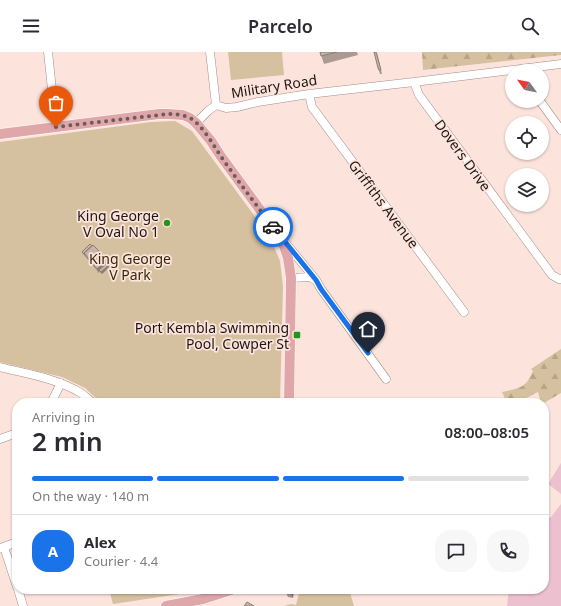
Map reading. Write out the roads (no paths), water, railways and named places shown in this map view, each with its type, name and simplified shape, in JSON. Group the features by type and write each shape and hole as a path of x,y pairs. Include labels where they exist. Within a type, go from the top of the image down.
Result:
{"main road":[{"path":"0,134 168,114 183,115 196,123 211,141 274,229 286,253 291,278 289,398"},
{"path":"166,606 203,599 218,594"}],"street":[{"path":"48,52 56,127"},
{"path":"210,52 216,105"},
{"name":"Military Road","path":"549,66 561,64"},
{"name":"Military Road","path":"196,123 216,105 226,108 237,107 309,94 505,72"},
{"name":"Dovers Drive","path":"414,82 419,95 552,275 559,280 561,279"},
{"name":"Griffiths Avenue","path":"309,94 312,107 464,312"},
{"path":"545,108 561,130"},
{"path":"274,229 316,280 386,379"},
{"path":"291,278 310,277 316,280"},
{"path":"0,367 61,383 82,393 88,398"},
{"path":"54,398 61,383"},
{"path":"0,440 12,435"},
{"path":"12,544 2,548 12,575"},
{"path":"19,594 23,606"}],"place":[{"name":"King George V Oval No 1","path":"167,223"},
{"name":"Port Kembla Swimming Pool, Cowper St","path":"297,335"}],"park label":[{"name":"King George V Park","path":"130,266"}]}
